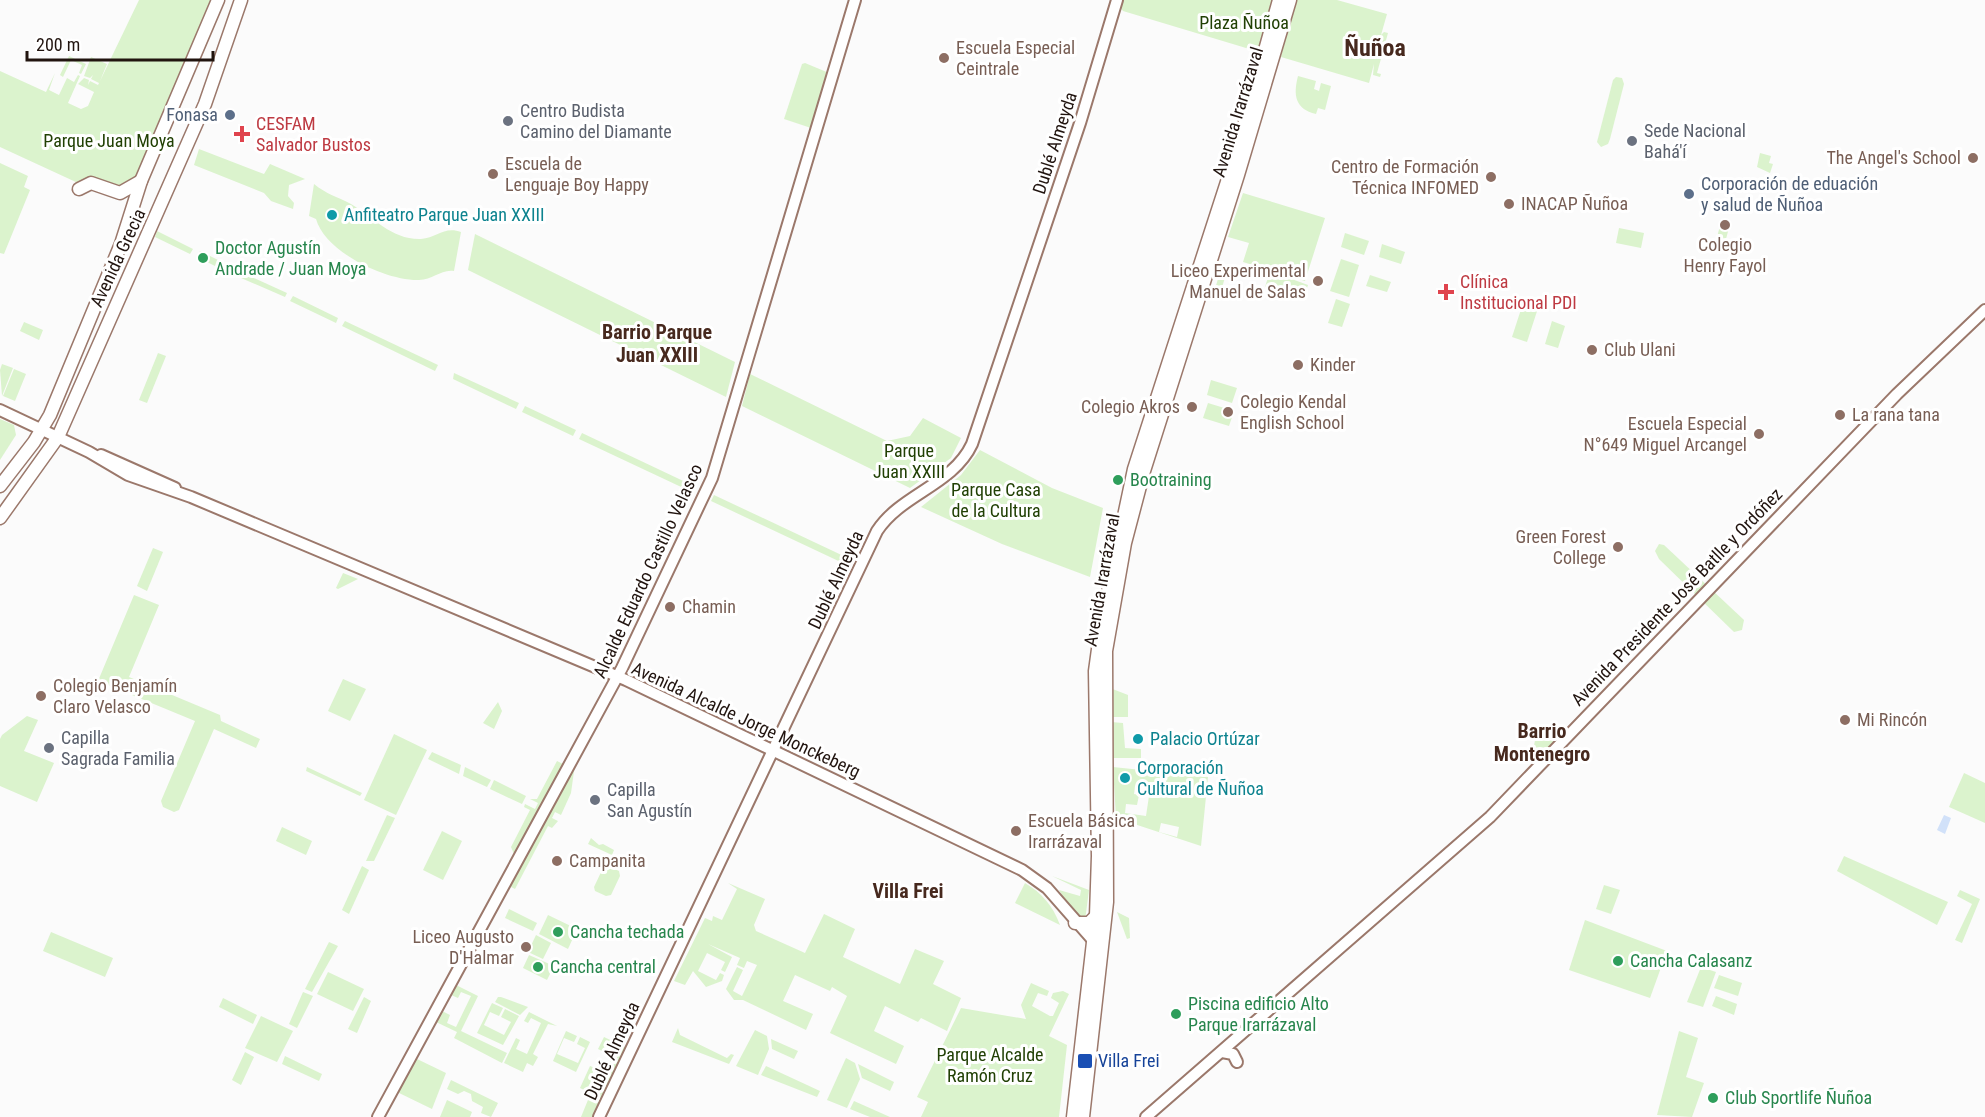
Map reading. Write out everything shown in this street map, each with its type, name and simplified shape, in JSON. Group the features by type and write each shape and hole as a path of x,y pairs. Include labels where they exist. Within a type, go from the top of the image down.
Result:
{"main road":[{"name":"Avenida Grecia","path":"0,486 42,430 121,244 141,182 218,0"},
{"name":"Avenida Grecia","path":"0,518 58,437 206,102 241,0"},
{"name":"Alcalde Eduardo Castillo Velasco","path":"378,1117 617,677 719,459 759,313 855,0"},
{"name":"Dublé Almeyda","path":"599,1117 881,525 957,466 969,451 1080,123 1117,0"},
{"name":"Avenida Irarrázaval","path":"1083,1117 1098,946 1095,671 1119,528 1137,461 1235,157 1279,0"},
{"name":"Avenida Irarrázaval","path":"1073,1117 1108,868 1105,668 1125,543 1144,471 1237,178 1290,0"},
{"path":"79,189 91,183 120,193 141,182"},
{"name":"Avenida Presidente José Batlle y Ordóñez","path":"1146,1117 1490,817 1896,394 1985,310"},
{"name":"Avenida Alcalde Jorge Monckeberg","path":"3,413 138,475 617,677 1029,873 1055,896 1098,946"},
{"path":"1119,528 1121,539 1125,543"},
{"path":"1076,923 1089,923 1096,916"},
{"path":"1222,1052 1233,1054 1237,1062"}],"green space":[{"name":"Parque Juan Moya","path":"139,0 216,0 135,178 121,188 90,179 78,183 0,147 0,71 46,92 55,73 49,90 59,95 67,78 74,82 78,75 80,76 68,103 81,109 88,106 94,92 78,84 84,78 89,80 88,85 90,81 98,85 99,83 91,79 93,75 90,78 84,76 91,57 107,64 100,81"},
{"name":"Plaza Ñuñoa","path":"1121,0 1276,0 1259,51 1256,51 1123,11 1120,7"},
{"name":"Plaza Ñuñoa","path":"1294,0 1337,0 1387,14 1381,35 1384,32 1388,33 1385,44 1379,43 1377,53 1382,55 1377,73 1381,74 1380,77 1373,75 1374,64 1369,83 1281,57"},
{"path":"69,56 86,64 81,74 79,73 82,65 71,60 63,77 60,75"},
{"path":"805,63 829,73 811,128 784,119 802,64"},
{"path":"1298,76 1316,81 1314,89 1319,91 1321,83 1331,86 1325,110 1318,108 1316,114 1300,105 1296,95"},
{"path":"1616,77 1622,78 1624,84 1610,139 1608,144 1601,147 1597,142 1613,80"},
{"path":"199,149 264,174 270,164 305,179 289,185 288,196 294,203 293,209 271,201 264,193 194,165"},
{"path":"1760,153 1771,156 1769,163 1773,164 1770,173 1757,167"},
{"path":"0,163 28,176 24,187 30,190 4,254 0,253"},
{"path":"314,184 351,204 383,227 401,236 421,239 450,230 461,232 454,271 424,280 405,279 390,276 358,262 331,243 316,219 309,216"},
{"path":"1243,193 1325,218 1305,281 1243,262 1249,243 1228,237"},
{"path":"1721,222 1730,224 1726,239 1717,237"},
{"path":"1619,228 1644,233 1641,248 1616,243"},
{"path":"157,231 193,249 190,254 155,237"},
{"path":"1345,233 1369,241 1364,255 1341,247"},
{"path":"475,234 735,362 726,397 468,270"},
{"path":"1382,244 1405,252 1401,264 1379,257"},
{"path":"200,251 238,270 235,276 197,257"},
{"path":"1341,259 1359,265 1349,297 1330,291"},
{"path":"1222,266 1228,268 1219,297 1213,295"},
{"path":"1270,271 1308,285 1303,300 1265,287"},
{"path":"243,273 287,293 285,297 241,278"},
{"path":"1370,275 1391,282 1387,292 1366,286"},
{"path":"293,296 338,318 336,323 290,301"},
{"path":"1525,297 1540,302 1527,342 1512,337"},
{"path":"1336,299 1350,304 1342,327 1328,323"},
{"path":"345,321 438,365 435,371 342,326"},
{"path":"1552,321 1565,326 1558,348 1545,344"},
{"path":"24,322 43,330 39,340 20,331"},
{"path":"158,353 166,356 147,403 139,400"},
{"path":"2,364 13,368 2,396 0,370"},
{"path":"14,369 26,374 15,401 3,396"},
{"path":"454,373 519,403 516,409 453,379"},
{"name":"Parque Juan XXIII","path":"750,374 887,441 910,436 923,418 961,438 951,458 910,488 742,406"},
{"path":"1211,380 1237,388 1232,403 1207,395"},
{"path":"1208,403 1234,411 1229,426 1203,418"},
{"path":"525,406 576,430 573,436 522,412"},
{"path":"0,419 14,425 16,435 0,460"},
{"path":"582,433 696,487 694,493 579,439"},
{"name":"Parque Casa de la Cultura","path":"980,450 1052,488 1103,508 1090,577 1002,544 921,507 961,475"},
{"path":"714,495 850,559 847,565 711,501"},
{"path":"1659,544 1664,545 1744,620 1742,630 1734,632 1659,559 1655,551"},
{"path":"153,548 163,552 147,591 137,586"},
{"path":"343,573 358,579 338,589 336,588"},
{"path":"134,595 159,605 129,677 220,715 221,721 260,739 256,748 214,729 179,810 174,812 163,807 161,801 195,721 98,681"},
{"path":"343,679 366,689 350,721 328,711"},
{"path":"1110,688 1128,695 1128,717 1111,717"},
{"path":"498,702 502,711 494,729 483,723"},
{"path":"27,716 38,720 24,751 54,763 37,802 0,786 0,739"},
{"path":"1111,722 1123,723 1125,748 1141,749 1141,758 1112,758"},
{"path":"1542,725 1560,737 1537,760 1532,755 1538,726"},
{"path":"394,734 427,750 396,815 364,800"},
{"path":"432,752 461,765 459,774 428,759"},
{"path":"557,761 563,764 514,854 511,847 530,810 524,807 525,804 535,809 538,803 530,799 537,799"},
{"path":"575,764 571,793 561,815 555,812 552,818 558,821 552,828 548,826 515,889 509,886"},
{"path":"307,767 362,793 360,796 306,771"},
{"path":"465,767 491,780 487,787 463,776"},
{"path":"1113,767 1208,777 1201,846 1116,818","holes":["1152,785 1152,796 1149,796 1146,816 1125,813 1126,804 1137,805 1139,795 1134,794 1135,786","1161,823 1179,827 1177,837 1159,832"]},
{"path":"1964,773 1985,783 1985,823 1949,807"},
{"path":"494,780 526,796 522,804 490,789"},
{"path":"387,815 395,818 374,861 366,861"},
{"path":"282,827 312,841 306,855 276,841"},
{"path":"442,831 462,841 443,880 423,870"},
{"path":"591,838 599,845 603,844 614,850 612,855 588,844"},
{"path":"1844,856 1948,902 1937,925 1837,871"},
{"path":"362,866 369,870 349,914 342,910"},
{"path":"608,866 619,871 620,876 611,895 606,896 595,891 594,887 603,868"},
{"path":"1052,876 1089,890 1085,921 1079,922 1059,890 1080,896 1081,890"},
{"path":"728,883 765,899 754,925 756,931 805,953 824,914 855,929 843,957 900,984 915,949 944,961 933,984 961,998 947,1031 921,1018 918,1022 885,1006 874,1031 904,1046 896,1064 830,1033 847,996 832,987 830,991 795,975 783,1001 813,1014 806,1030 743,1000 734,1000 726,989 737,967 743,970 733,991 742,996 757,965 747,961 744,968 737,965 740,958 708,944 732,957 725,972 721,970 725,962 707,953 698,971 716,980 720,973 724,975 722,981 706,987 693,971 685,985 674,981 705,918 712,921 713,916 722,920 737,889"},
{"path":"1025,883 1046,901 1060,925 1015,903"},
{"path":"1604,885 1620,890 1611,914 1596,909"},
{"path":"1960,890 1980,899 1962,943 1955,940 1972,904 1957,896"},
{"path":"509,909 537,923 533,931 505,918"},
{"path":"1117,912 1129,918 1130,938 1127,939"},
{"name":"Cancha techada","path":"548,915 577,929 568,949 539,934"},
{"name":"Cancha Calasanz","path":"1585,920 1667,951 1650,998 1569,970"},
{"path":"51,932 113,958 105,977 43,951"},
{"path":"536,935 551,943 543,959 528,952"},
{"path":"329,942 338,946 312,992 305,989"},
{"name":"Cancha central","path":"529,955 554,966 547,980 523,968"},
{"path":"1701,967 1716,972 1703,1007 1687,1002"},
{"path":"328,972 364,989 353,1011 317,994"},
{"path":"1719,975 1742,983 1738,996 1714,988"},
{"name":"Parque Alcalde Ramón Cruz","path":"1031,983 1049,991 1047,996 1038,993 1032,1006 1050,1016 1053,1016 1059,1003 1051,998 1053,993 1063,991 1069,994 1049,1036 1067,1045 1059,1117 921,1117 928,1102 917,1097 961,1008 1026,1019 1021,1005"},
{"path":"456,985 478,996 461,1031 507,1053 502,1063 454,1038 457,1032 436,1022 442,1011 450,1015 447,1023 456,1027 471,996 461,992 458,998 451,995"},
{"path":"303,992 313,996 297,1028 289,1024"},
{"path":"1716,996 1737,1004 1734,1015 1712,1006"},
{"path":"364,997 371,1001 357,1033 348,1029"},
{"path":"498,997 528,1007 520,1015 495,1002"},
{"path":"223,998 257,1015 253,1024 219,1007"},
{"path":"492,1003 503,1008 499,1016 490,1012 484,1025 504,1035 511,1022 501,1017 505,1009 519,1016 503,1045 477,1033"},
{"path":"529,1012 557,1026 548,1024 533,1054 538,1057 533,1066 527,1063 523,1072 504,1063 516,1038 520,1040 516,1049 527,1054 541,1023 531,1018 528,1023 524,1021"},
{"path":"261,1016 293,1031 277,1062 245,1048"},
{"path":"678,1028 680,1035 727,1058 731,1054 734,1055 729,1064 672,1042"},
{"path":"755,1030 767,1036 769,1049 758,1075 736,1066"},
{"path":"566,1031 577,1036 574,1042 564,1038 557,1054 578,1063 585,1048 577,1044 580,1037 590,1042 576,1072 553,1061"},
{"path":"1679,1031 1698,1038 1686,1077 1704,1083 1692,1117 1657,1115"},
{"path":"604,1037 625,1047 601,1098 580,1088 590,1066 595,1068 591,1076 601,1080 615,1050 606,1045 602,1051 598,1049"},
{"path":"771,1039 798,1051 794,1059 772,1049"},
{"path":"245,1052 254,1057 241,1085 232,1080"},
{"path":"285,1056 322,1074 319,1081 282,1064"},
{"path":"415,1058 446,1073 432,1109 397,1092"},
{"path":"846,1058 855,1063 860,1079 847,1108 827,1100"},
{"path":"858,1064 894,1082 890,1091 862,1078"},
{"path":"766,1066 820,1091 817,1097 761,1075"},
{"path":"451,1080 498,1103 491,1117 481,1113 483,1107 472,1101 471,1094 464,1091 458,1094 447,1089"},
{"path":"590,1095 600,1100 592,1117 581,1117"},
{"path":"447,1100 472,1112 470,1117 440,1117"},
{"path":"854,1101 890,1117 870,1117 850,1109"}],"water":[{"path":"1944,815 1951,818 1945,834 1937,830"}],"place":[{"name":"Escuela Especial Ceintrale","path":"944,58"},
{"name":"Fonasa","path":"230,115"},
{"name":"Centro Budista Camino del Diamante","path":"508,121"},
{"name":"CESFAM Salvador Bustos","path":"242,134"},
{"name":"Sede Nacional Bahá'í","path":"1632,141"},
{"name":"The Angel's School","path":"1973,158"},
{"name":"Escuela de Lenguaje Boy Happy","path":"493,174"},
{"name":"Centro de Formación Técnica INFOMED","path":"1491,177"},
{"name":"Corporación de eduación y salud de Ñuñoa","path":"1689,194"},
{"name":"INACAP Ñuñoa","path":"1509,204"},
{"name":"Anfiteatro Parque Juan XXIII","path":"332,215"},
{"name":"Colegio Henry Fayol","path":"1725,225"},
{"name":"Doctor Agustín Andrade / Juan Moya","path":"203,258"},
{"name":"Liceo Experimental Manuel de Salas","path":"1318,281"},
{"name":"Clínica Institucional PDI","path":"1446,292"},
{"name":"Club Ulani","path":"1592,350"},
{"name":"Kinder","path":"1298,365"},
{"name":"Colegio Akros","path":"1192,407"},
{"name":"Colegio Kendal English School","path":"1228,412"},
{"name":"La rana tana","path":"1840,415"},
{"name":"Escuela Especial N°649 Miguel Arcangel","path":"1759,434"},
{"name":"Bootraining","path":"1118,480"},
{"name":"Green Forest College","path":"1618,547"},
{"name":"Chamin","path":"670,607"},
{"name":"Colegio Benjamín Claro Velasco","path":"41,696"},
{"name":"Mi Rincón","path":"1845,720"},
{"name":"Palacio Ortúzar","path":"1138,739"},
{"name":"Capilla Sagrada Familia","path":"49,748"},
{"name":"Corporación Cultural de Ñuñoa","path":"1125,778"},
{"name":"Capilla San Agustín","path":"595,800"},
{"name":"Escuela Básica Irarrázaval","path":"1016,831"},
{"name":"Campanita","path":"557,861"},
{"name":"Cancha techada","path":"558,932"},
{"name":"Liceo Augusto D'Halmar","path":"526,947"},
{"name":"Cancha Calasanz","path":"1618,961"},
{"name":"Cancha central","path":"538,967"},
{"name":"Piscina edificio Alto Parque Irarrázaval","path":"1176,1014"},
{"name":"Villa Frei","path":"1085,1061"},
{"name":"Club Sportlife Ñuñoa","path":"1713,1098"}],"district":[{"name":"Ñuñoa","path":"1375,48"},
{"name":"Barrio Parque Juan XXIII","path":"657,344"},
{"name":"Barrio Montenegro","path":"1542,742"},
{"name":"Villa Frei","path":"908,891"}]}
